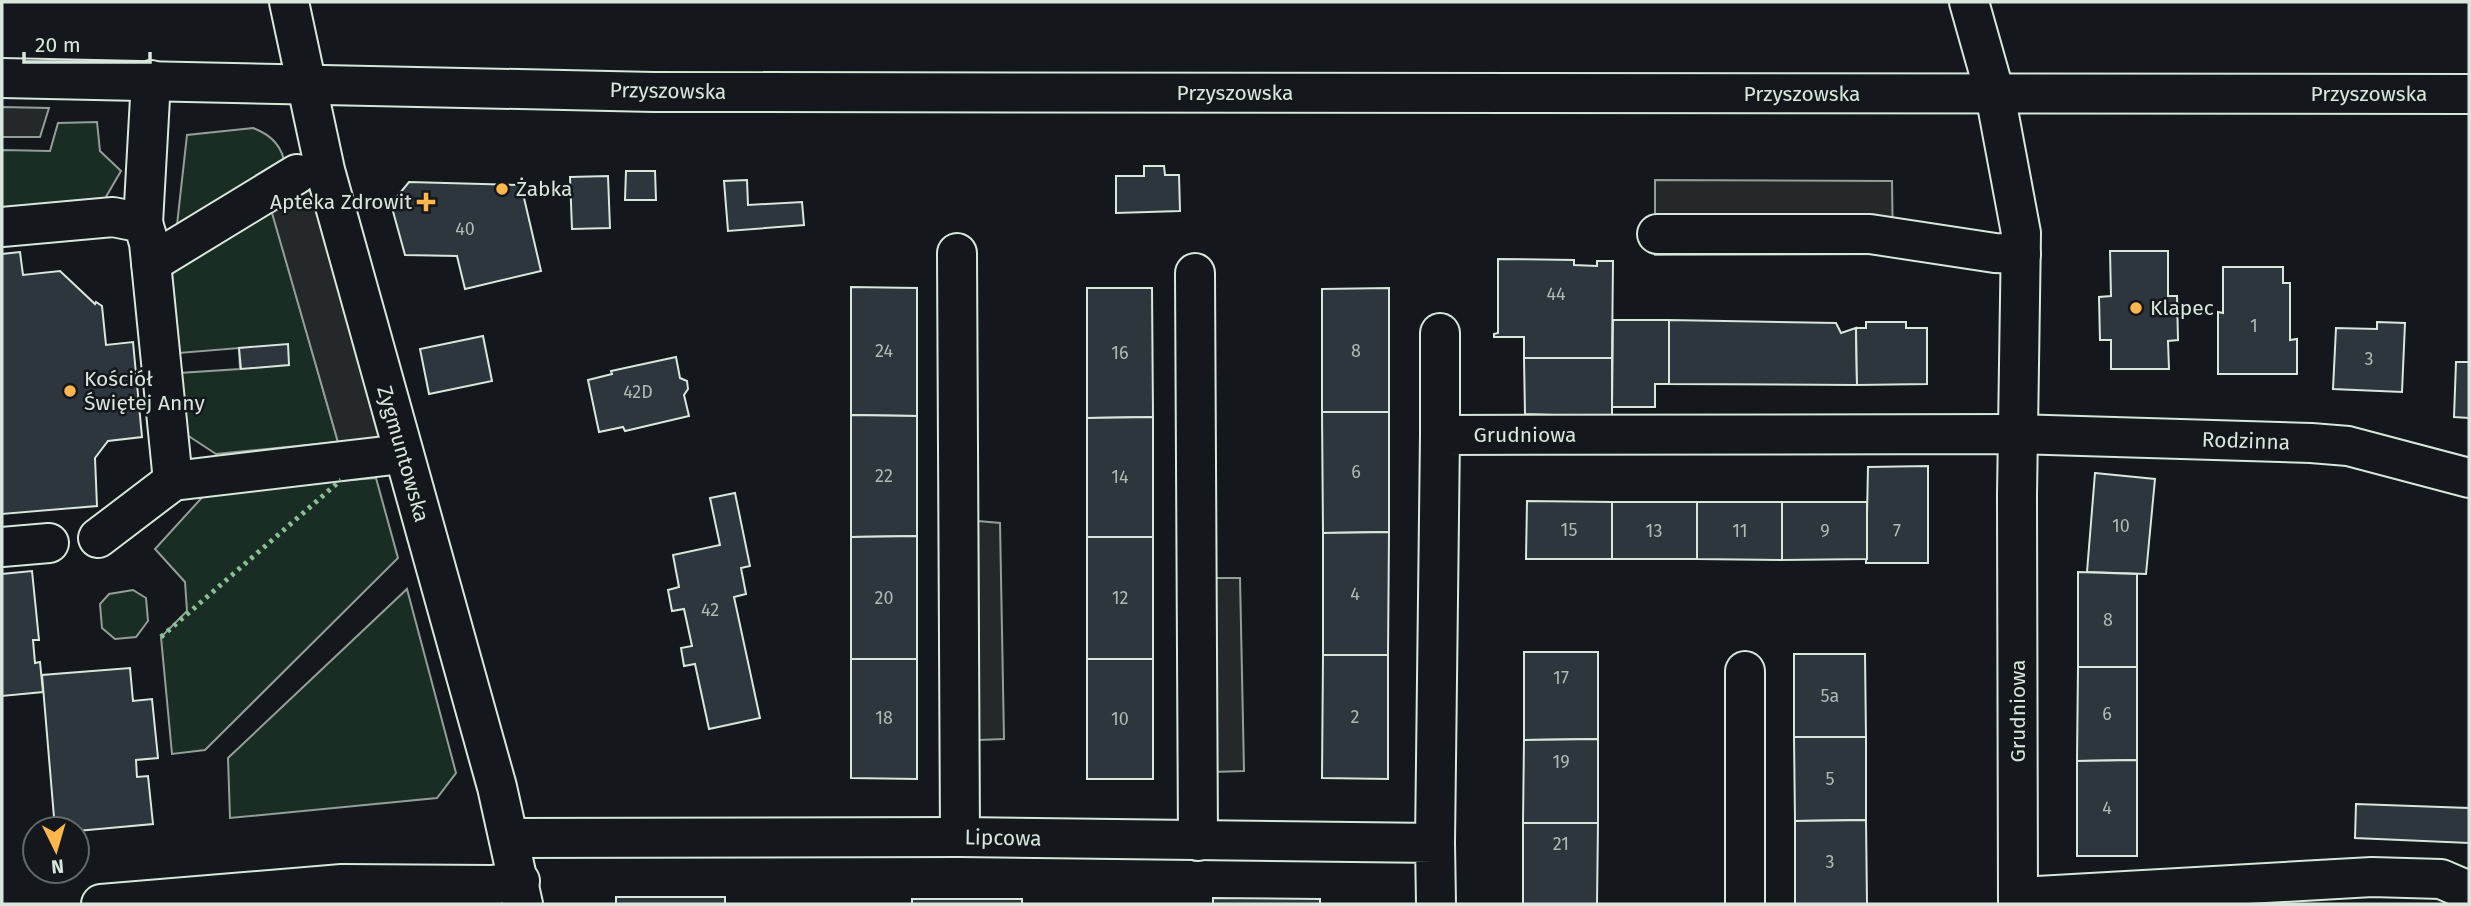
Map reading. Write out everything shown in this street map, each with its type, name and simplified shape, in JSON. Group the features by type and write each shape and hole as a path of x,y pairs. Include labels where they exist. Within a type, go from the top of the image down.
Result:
{"street":[{"name":"Zygmuntowska","path":"289,2 325,170 510,838 522,892"},
{"name":"Grudniowa","path":"1969,2 1995,94 2021,233 2018,901"},
{"name":"Przyszowska","path":"2,78 682,92 2469,94"},
{"path":"151,80 143,223 151,263 173,481"},
{"path":"151,263 297,174"},
{"path":"2,227 113,217 143,223"},
{"path":"1657,234 1870,234 1995,253 2021,254"},
{"path":"957,253 960,837"},
{"path":"1195,273 1198,841"},
{"path":"1436,904 1440,333"},
{"name":"Grudniowa","path":"1440,435 2018,434"},
{"name":"Rodzinna","path":"2018,434 2348,446 2469,478"},
{"path":"98,538 173,481 402,454"},
{"path":"2,547 49,543"},
{"path":"1745,671 1745,904"},
{"name":"Lipcowa","path":"510,838 960,837 1435,843"},
{"path":"2018,901 2372,877 2441,878 2469,891"},
{"path":"101,904 342,884 492,885 522,892"}],"green space":[{"path":"97,122 100,151 121,171 103,202 2,211 2,150 50,151 58,123"},
{"path":"253,128 275,142 282,153 285,166 176,234 187,135"},
{"path":"270,204 338,442 216,454 184,433 179,373 240,369 239,348 179,353 171,262"},
{"path":"376,478 398,558 205,750 172,754 161,637 187,611 185,582 155,549 207,492"},
{"path":"407,589 456,773 437,798 230,818 228,758"},
{"path":"133,590 146,598 148,621 136,637 115,639 102,628 100,604 109,594"}],"shaded area":[{"path":"2,107 49,108 40,137 2,137"},
{"path":"1655,180 1892,181 1893,254 1655,255"},
{"path":"311,188 380,440 338,442 270,206"},
{"path":"978,521 1000,523 1004,739 979,740"},
{"path":"1208,578 1240,578 1244,771 1213,772"}],"building":[{"path":"1144,166 1164,166 1165,175 1179,175 1180,211 1116,213 1116,176 1144,176"},
{"path":"626,171 655,171 656,200 625,200"},
{"path":"608,176 610,228 572,229 570,177"},
{"path":"747,180 748,205 802,202 804,225 728,231 724,181"},
{"path":"409,182 521,185 541,271 465,289 457,256 405,255 391,204"},
{"path":"2110,251 2168,251 2168,296 2177,296 2178,340 2168,341 2169,369 2111,369 2111,340 2100,340 2099,297 2111,296"},
{"name":"Kościół Świętej Anny","path":"20,252 23,275 60,271 95,304 96,302 102,306 106,345 133,342 142,437 108,441 95,458 97,506 2,514 2,254"},
{"path":"1498,259 1574,260 1574,265 1597,266 1597,261 1613,261 1612,358 1524,358 1524,337 1494,337 1494,334 1498,333"},
{"path":"2223,267 2283,267 2283,283 2290,283 2290,340 2297,339 2297,374 2218,374 2218,312 2223,313"},
{"path":"851,287 917,288 917,416 851,415"},
{"path":"1087,288 1152,288 1153,417 1087,418"},
{"path":"1389,288 1389,412 1322,412 1322,289"},
{"path":"1613,320 1669,320 1669,384 1655,384 1655,407 1612,407"},
{"path":"1669,320 1836,323 1841,333 1856,328 1857,385 1669,384"},
{"path":"1866,322 1906,322 1906,328 1927,328 1927,384 1857,385 1856,328 1866,328"},
{"path":"2377,322 2405,323 2402,392 2333,389 2336,328 2377,329"},
{"path":"483,336 492,381 429,394 420,349"},
{"path":"288,344 289,365 241,369 239,348"},
{"path":"676,357 680,378 687,381 688,389 684,395 689,416 625,431 623,427 599,432 588,380 612,374 611,371"},
{"path":"1524,358 1612,358 1612,417 1525,414"},
{"path":"2456,362 2469,362 2469,418 2454,417"},
{"path":"1322,412 1389,412 1389,532 1323,533"},
{"path":"851,415 917,416 917,536 851,537"},
{"path":"1153,417 1153,537 1087,537 1087,418"},
{"path":"1928,466 1928,563 1866,563 1868,467"},
{"path":"2095,473 2155,479 2146,574 2087,572"},
{"path":"735,493 750,566 741,568 746,594 734,597 760,718 709,729 695,664 684,666 681,648 692,646 684,609 672,611 668,590 679,587 673,555 720,545 710,498"},
{"path":"1527,501 1612,502 1612,559 1526,559"},
{"path":"1612,502 1697,502 1697,559 1612,559"},
{"path":"1697,502 1782,502 1782,560 1697,559"},
{"path":"1782,502 1867,502 1867,559 1782,560"},
{"path":"1389,532 1388,655 1323,655 1323,533"},
{"path":"917,536 917,659 851,659 851,537"},
{"path":"1087,537 1153,537 1153,659 1087,659"},
{"path":"32,571 39,640 33,640 35,663 40,662 43,692 2,696 2,574"},
{"path":"2078,572 2137,574 2137,667 2078,667"},
{"path":"1524,652 1598,652 1598,739 1524,740"},
{"path":"1794,654 1865,654 1866,737 1794,737"},
{"path":"1323,655 1388,655 1388,779 1322,778"},
{"path":"851,659 917,659 917,779 851,778"},
{"path":"1087,659 1153,659 1153,779 1087,779"},
{"path":"2078,667 2137,667 2137,760 2077,761"},
{"path":"130,668 133,701 152,699 158,758 136,760 137,777 148,776 153,824 91,830 91,815 54,815 42,675"},
{"path":"1794,737 1866,737 1866,820 1795,821"},
{"path":"1598,739 1598,823 1523,823 1524,740"},
{"path":"2137,760 2137,856 2077,856 2077,761"},
{"path":"2356,804 2469,808 2469,843 2355,838"},
{"path":"1866,820 1867,904 1795,904 1795,821"},
{"path":"1523,823 1598,823 1597,904 1523,904"},
{"path":"616,897 725,897 725,904 616,904"},
{"path":"1213,898 1320,899 1320,904 1213,904"},
{"path":"912,899 1022,899 1022,904 912,904"}],"hedge":[{"path":"161,637 341,480"}],"place":[{"name":"Żabka","path":"502,189"},
{"name":"Apteka Zdrowit","path":"426,202"},
{"name":"Klapec","path":"2136,308"},
{"name":"Kościół Świętej Anny","path":"70,391"}]}
